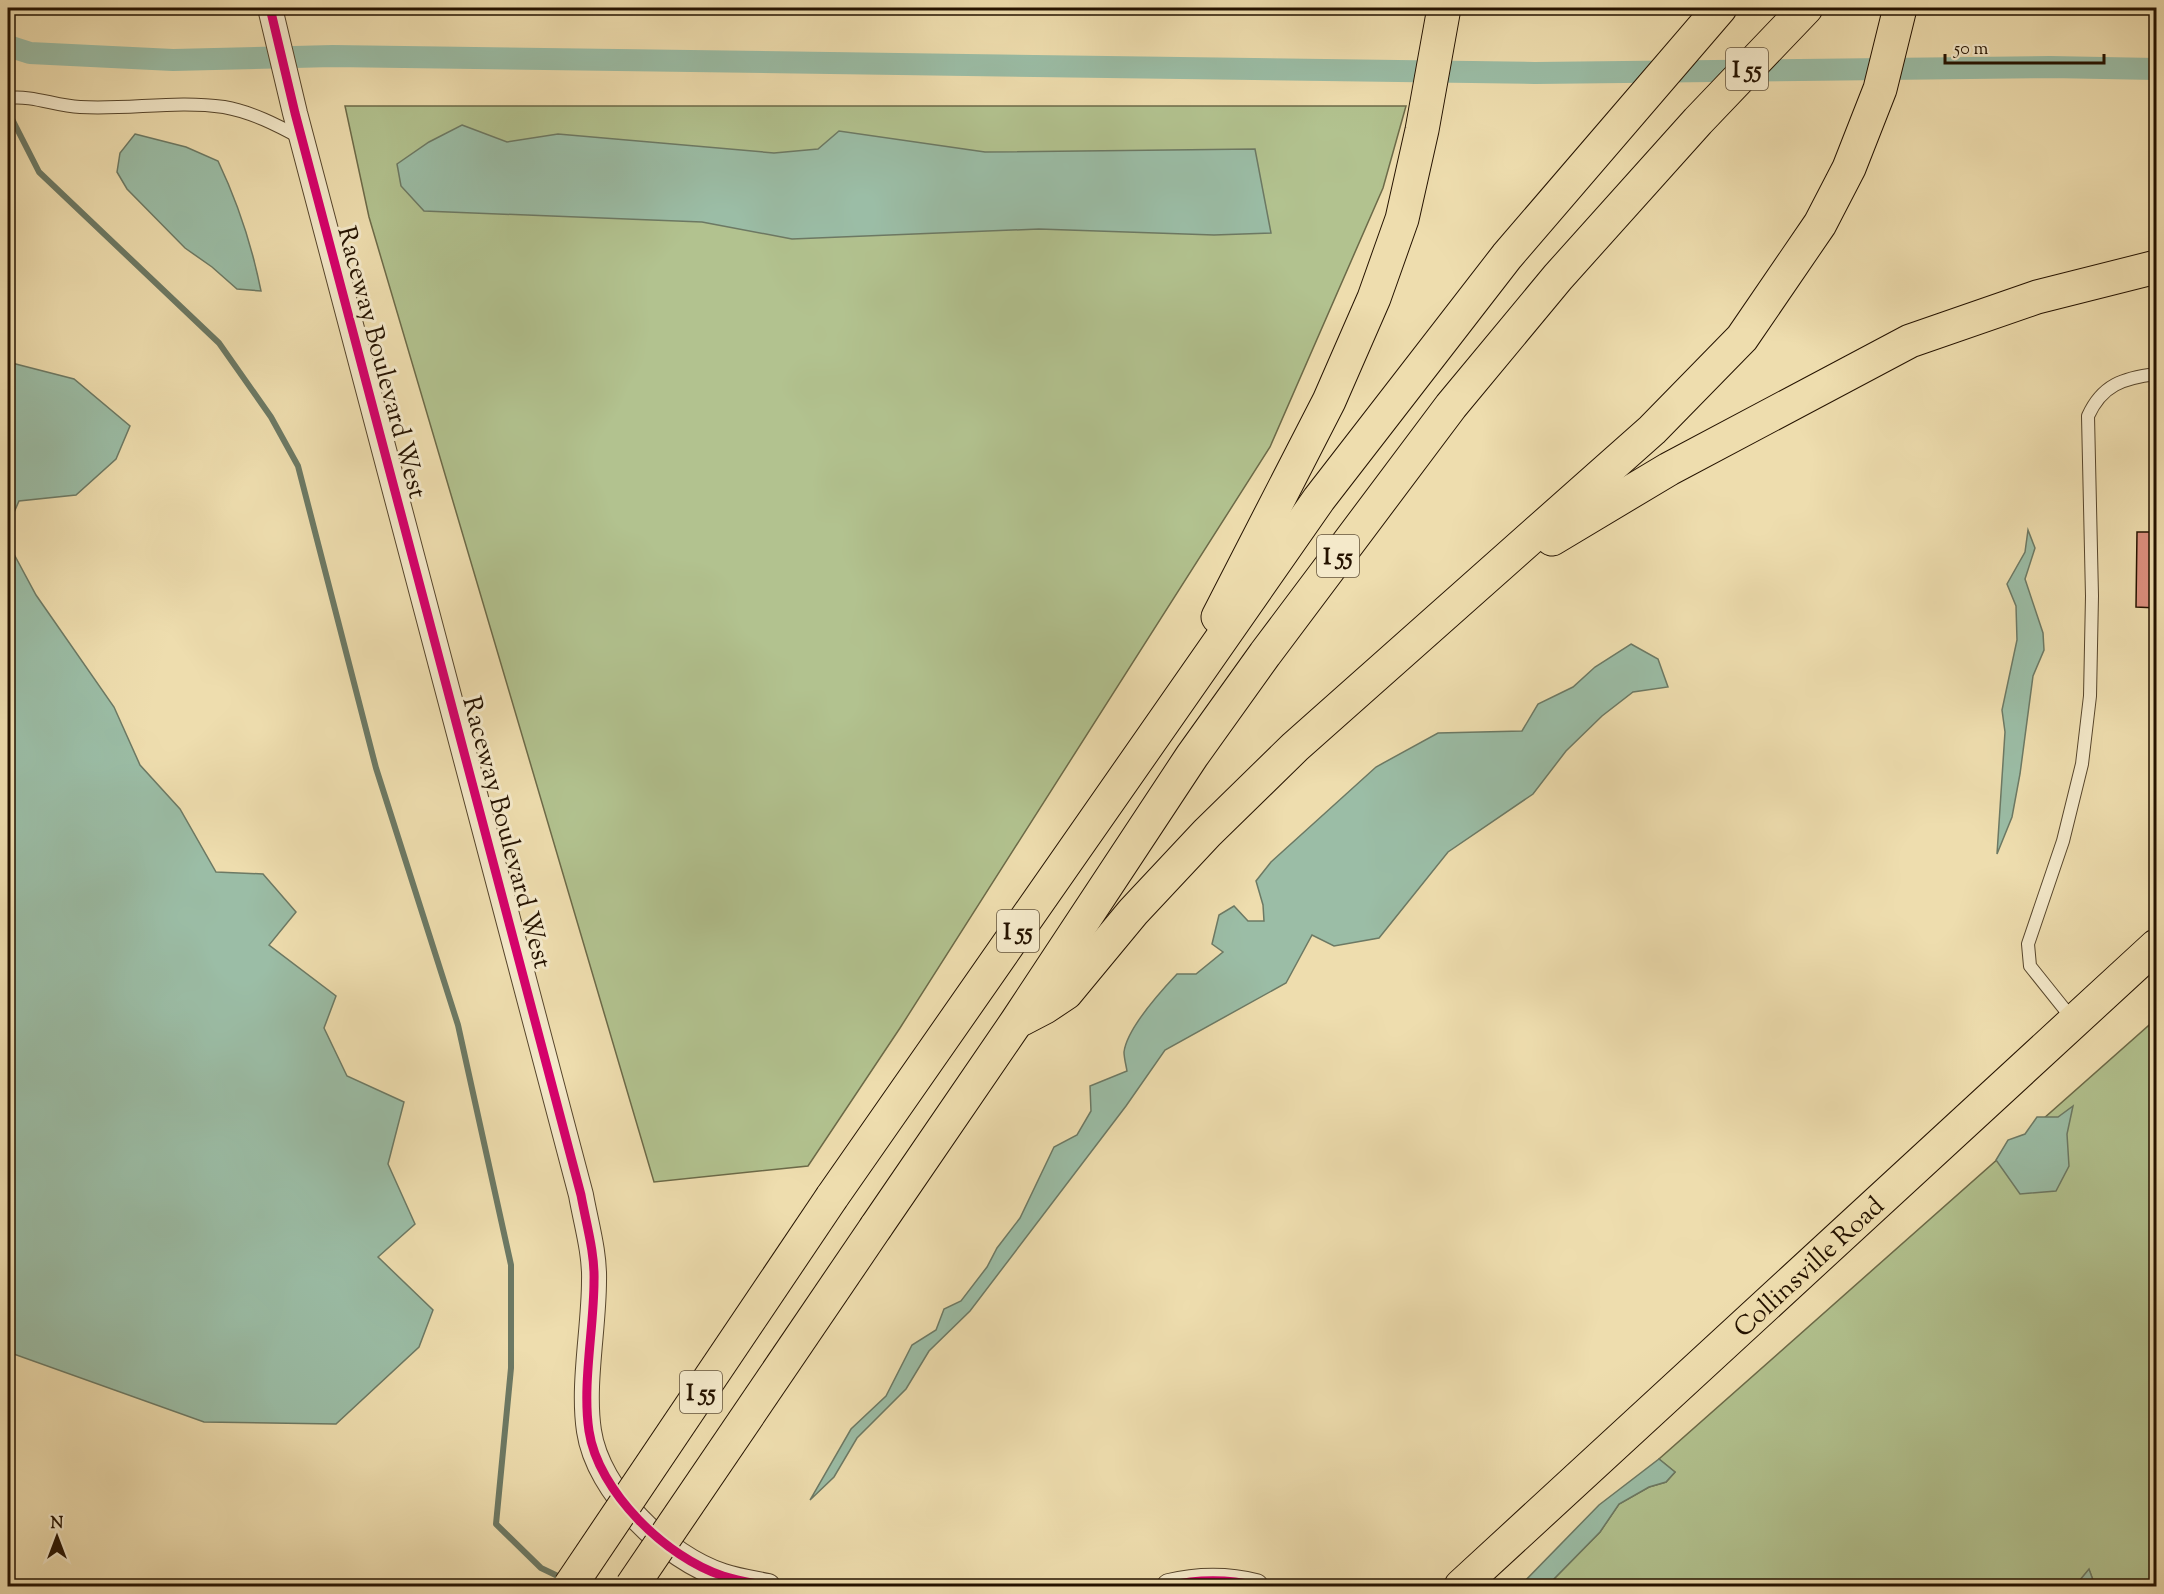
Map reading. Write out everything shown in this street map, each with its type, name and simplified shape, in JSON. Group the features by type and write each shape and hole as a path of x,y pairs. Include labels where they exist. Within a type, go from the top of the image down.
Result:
{"main road":[{"path":"1204,665 1221,608 1329,401 1374,298 1402,219 1422,130 1444,8"},
{"path":"1017,1021 1046,1007 1066,993 1133,912 1207,833 1303,740 1652,430 1742,338 1820,224 1849,168 1880,89 1900,8"},
{"name":"I 55","path":"570,1587 832,1197 1319,499 1508,256 1717,11"},
{"name":"I 55","path":"632,1587 1017,1021 1192,756 1353,535 1451,406 1558,277 1698,121 1801,12"},
{"path":"1483,579 1669,470 1910,341 2037,297 2157,267"},
{"name":"Collinsville Road","path":"1461,1587 2157,946"}],"street":[{"name":"Raceway Boulevard West","path":"270,8 301,138 581,1195 595,1278 589,1376 589,1432 603,1474 636,1518 683,1556 722,1576 768,1587"},
{"path":"1169,1587 1187,1582 1240,1582 1256,1587"}],"lane":[{"path":"8,98 23,96 80,107 152,105 225,107 264,119 301,138"},
{"path":"2074,1021 2030,966 2028,944 2063,841 2082,764 2088,718 2092,596 2088,416 2097,397 2118,384 2138,376 2157,374"}],"shaded area":[{"path":"345,106 1406,106 1383,188 1270,447 900,1028 808,1166 654,1182 369,217"},
{"path":"462,125 507,142 558,134 774,153 818,149 839,131 985,152 1255,149 1271,233 1214,235 1039,229 792,239 702,222 424,211 401,186 397,164 429,142"},
{"path":"135,134 186,147 218,161 244,225 261,291 237,289 185,248 127,189 117,172 120,153"},
{"path":"8,362 74,379 130,426 116,459 76,495 19,501 8,526"},
{"path":"2028,530 2035,548 2025,579 2043,633 2044,650 2033,676 2012,817 1997,854 2005,732 2002,710 2017,640 2016,606 2007,584 2025,552"},
{"path":"8,543 36,595 114,707 140,765 180,809 216,872 263,874 296,912 269,945 336,996 324,1028 347,1076 404,1102 388,1164 415,1224 378,1257 433,1310 419,1347 336,1424 204,1422 8,1352"},
{"path":"1631,644 1658,659 1668,687 1633,692 1602,716 1566,751 1533,794 1448,852 1379,938 1334,946 1312,935 1286,983 1165,1050 1126,1106 970,1311 929,1351 906,1389 857,1438 834,1477 810,1500 851,1429 886,1396 912,1345 936,1330 944,1309 961,1301 987,1267 997,1248 1020,1218 1054,1147 1077,1135 1091,1111 1090,1086 1127,1071 1124,1052 1126,1042 1146,1010 1177,974 1196,974 1223,952 1212,944 1219,915 1234,906 1248,921 1264,921 1263,905 1256,881 1271,862 1376,767 1438,733 1522,731 1538,704 1573,687 1595,667"},
{"path":"2156,1019 2156,1586 2092,1586 2094,1583 2089,1570 2075,1586 1547,1586 1600,1532 1619,1504 1649,1487 1666,1482 1675,1472 1659,1459"},
{"path":"2073,1106 2067,1134 2069,1166 2056,1191 2020,1194 1996,1160 2008,1140 2025,1134 2037,1117 2058,1117"},
{"path":"1659,1459 1675,1472 1666,1482 1649,1487 1619,1504 1600,1532 1547,1586 1520,1586 1599,1505"},
{"path":"2089,1569 2094,1583 2092,1586 2075,1586"}],"building":[{"path":"2137,532 2157,532 2157,608 2136,607"}],"waterway":[{"path":"8,46 30,53 173,60 333,56 1535,73 2050,67 2156,69"},
{"path":"8,57 13,47"},
{"path":"8,99 11,117 39,172 219,343 271,417 298,466 376,768 458,1025 511,1265 511,1368 496,1524 541,1568 564,1579"}],"cycle path":[{"path":"270,8 295,113 581,1195 594,1270 587,1413 595,1454 606,1477 621,1499 638,1520 658,1538 702,1567 729,1578 768,1586"},
{"path":"1169,1586 1213,1581 1256,1586"}]}
